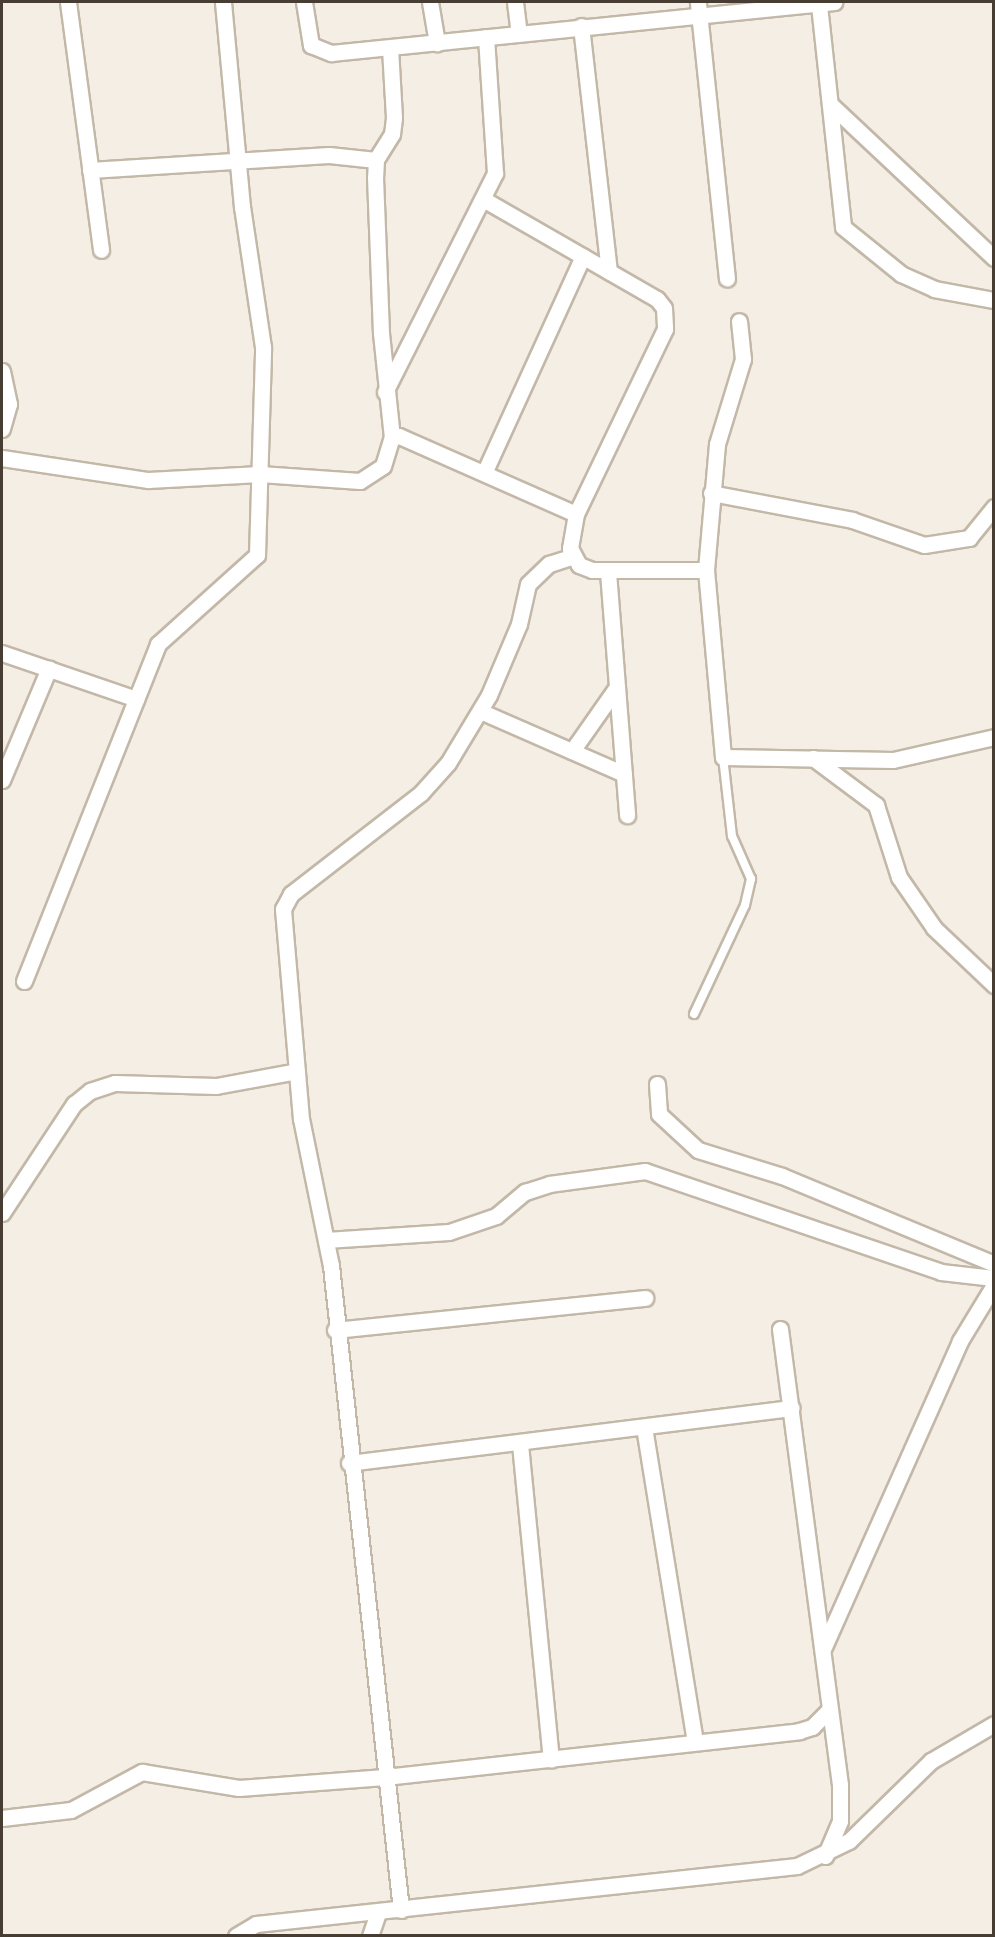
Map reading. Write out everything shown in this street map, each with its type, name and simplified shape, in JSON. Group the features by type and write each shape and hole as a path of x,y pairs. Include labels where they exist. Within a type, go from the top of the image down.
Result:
{"street":[{"path":"68,2 101,250"},
{"path":"24,981 158,644 257,555 263,347 238,161 223,2"},
{"path":"304,2 307,34 319,50 390,48 437,43 581,26 698,7 826,3 830,104 843,227 901,274 934,289 993,300"},
{"path":"430,2 437,43"},
{"path":"515,2 519,33"},
{"path":"698,7 727,278"},
{"path":"581,26 609,271"},
{"path":"385,392 495,173 497,150 486,37"},
{"path":"2,458 148,480 260,474 342,482 371,478 382,466 392,436 385,392 376,160 392,134 394,118 390,48"},
{"path":"830,104 993,258"},
{"path":"90,170 329,155 376,160"},
{"path":"483,198 657,299 668,318 576,514 573,556 579,565 608,572 706,570"},
{"path":"485,471 583,255"},
{"path":"739,321 743,359 717,444 706,570 723,757 893,760 993,737"},
{"path":"2,371 9,404 2,429"},
{"path":"392,436 423,442 576,514"},
{"path":"711,493 852,520 924,545 969,538 993,507"},
{"path":"401,1910 326,1240 307,1158 297,1071 286,902 421,793 448,762 480,711 519,624 528,584 549,564 573,556"},
{"path":"608,572 627,815"},
{"path":"2,653 136,699"},
{"path":"2,780 49,668"},
{"path":"572,751 617,687"},
{"path":"480,711 624,774"},
{"path":"813,758 876,805 899,877 934,928 993,985"},
{"path":"2,1214 74,1104 90,1091 115,1083 216,1086 297,1071"},
{"path":"657,1084 659,1114 698,1150 782,1176 934,1244 993,1264"},
{"path":"326,1240 448,1232 496,1216 525,1192 549,1184 645,1171 930,1269 993,1278"},
{"path":"822,1653 960,1341 993,1285"},
{"path":"335,1330 645,1298"},
{"path":"780,1329 842,1804 825,1856"},
{"path":"350,1463 520,1444 792,1408"},
{"path":"644,1427 695,1742"},
{"path":"520,1444 551,1759"},
{"path":"2,1818 71,1810 142,1772 239,1788 385,1777 800,1731 812,1727 829,1710"},
{"path":"236,1935 256,1924 378,1913 798,1866 825,1856 849,1841 931,1761 993,1724"},
{"path":"370,1935 378,1913"}],"lane":[{"path":"694,1014 745,905 751,879 732,836 723,757"}]}
